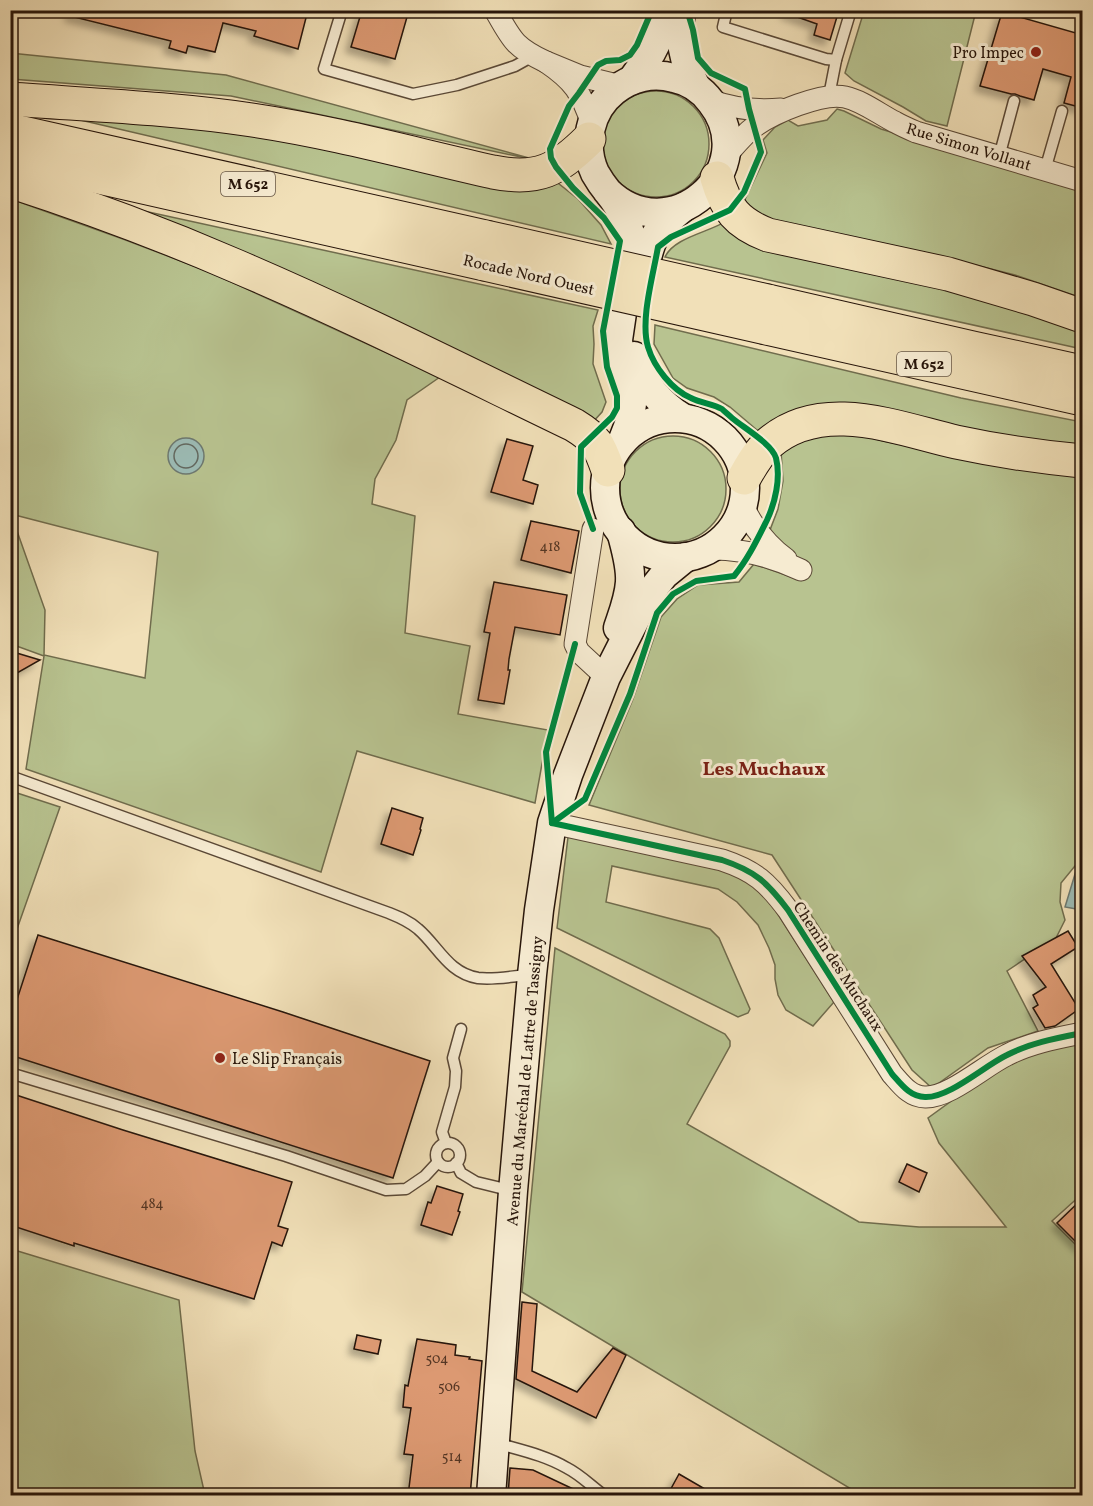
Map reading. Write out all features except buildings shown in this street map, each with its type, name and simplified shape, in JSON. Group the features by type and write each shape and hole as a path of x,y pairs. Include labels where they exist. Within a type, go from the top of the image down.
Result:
{"highway":[{"path":"10,99 159,109 252,120 308,130 515,176 533,175 556,167 573,155 590,131"},
{"name":"Rocade Nord Ouest","path":"10,130 485,250 767,315 1083,399"},
{"name":"Rocade Nord Ouest","path":"10,157 485,250"},
{"path":"721,167 724,200 730,210 747,225 768,235 948,274 1083,316"},
{"path":"10,181 117,218 237,266 351,317 574,425 615,456"},
{"name":"Rocade Nord Ouest","path":"767,315 961,346 1083,372"},
{"path":"744,492 758,455 767,445 794,428 811,421 830,419 871,422 975,446 1083,461"}],"main road":[{"path":"627,83 651,53 673,10"},
{"path":"680,10 681,46 688,70 718,113 724,127 726,142 721,167"},
{"path":"590,131 601,105 610,94 627,83 645,76 678,78 703,94"},
{"name":"Avenue du Maréchal de Lattre de Tassigny","path":"590,131 589,153 593,167 622,212 631,234 632,245 618,340 620,362 629,384 632,404 629,424 605,486 612,517 607,530"},
{"name":"Avenue du Maréchal de Lattre de Tassigny","path":"683,418 665,405 648,386 636,366 633,344 649,246 662,224 703,195 721,167"},
{"name":"Avenue du Maréchal de Lattre de Tassigny","path":"607,191 625,204 646,212 669,212 684,207"},
{"name":"Avenue du Maréchal de Lattre de Tassigny","path":"491,1496 513,1191 532,975 552,823 606,677 639,612 664,575 697,553 716,544 730,531 736,523 744,492 739,460 730,444 717,431 683,418 660,419 646,424 633,432 615,456"},
{"name":"Avenue du Maréchal de Lattre de Tassigny","path":"607,530 654,554 670,557 697,553"},
{"name":"Avenue du Maréchal de Lattre de Tassigny","path":"606,677 630,582 628,561 607,530"}],"street":[{"path":"495,10 517,45 563,73 576,87 585,105 590,131"},
{"path":"540,59 580,76 627,83"},
{"name":"Rue Simon Vollant","path":"703,94 723,105 741,109 791,108"},
{"name":"Rue Simon Vollant","path":"721,167 754,127 791,108 829,96 845,97 860,102 916,132 1083,181"},
{"path":"697,553 736,549 782,561 801,570 773,549 753,525 744,492"},
{"path":"606,677 579,652 576,644 607,530"},
{"name":"Chemin des Muchaux","path":"552,823 722,860 749,871 759,878 770,887 788,910 892,1074 908,1092 917,1096 926,1098 946,1092 1019,1049 1083,1033"}],"lane":[{"path":"342,10 324,69 413,94 457,85 540,59"},
{"path":"727,10 723,27 826,59 836,60"},
{"path":"829,96 836,60 851,10"},
{"path":"999,157 1014,101"},
{"path":"1045,170 1062,111"},
{"path":"10,776 408,921 454,969 466,974 478,978 532,975"},
{"path":"446,1143 442,1132 455,1087 456,1071 453,1058 461,1029"},
{"path":"10,1073 286,1156 386,1191 406,1189 425,1176 438,1162"},
{"path":"446,1143 458,1150 459,1157 456,1163 449,1167 438,1162 436,1158 437,1150 446,1143"},
{"path":"456,1163 461,1173 476,1182 513,1191"},
{"path":"495,1443 556,1461 569,1468 605,1496"}],"green space":[{"path":"864,11 976,11 947,126 926,121 854,81 845,73"},
{"path":"10,53 226,75 540,161 231,96 11,79"},
{"path":"656,91 676,95 694,106 705,124 709,144 705,164 694,182 676,193 656,197 636,193 618,182 607,164 603,144 607,124 618,106 636,95"},
{"path":"837,109 881,129 1082,190 1082,298 1015,275 935,255 782,226 741,208 767,153 763,140 775,127 788,120 798,126 827,120"},
{"path":"46,112 205,124 554,180 578,199 601,225 611,244"},
{"path":"11,199 207,271 440,377 407,400 396,440 375,479 372,504 415,516 405,633 470,646 458,714 548,730 535,803 357,751 321,872 26,769 44,656 11,644","holes":["11,514 158,552 145,678 44,655 45,610"]},
{"path":"121,206 598,310 593,326 593,364 606,402 602,412 591,424"},
{"path":"728,220 1082,330 1082,349 665,257 676,244"},
{"path":"655,325 961,398 1082,422 1082,452 944,428 764,434 714,397 687,388 673,378 654,344"},
{"path":"831,431 862,435 1008,466 1082,476 1082,859 1061,883 1060,902 1065,920 1056,938 1007,971 1038,1031 988,1048 932,1088 912,1070 772,855 589,805 633,699 661,617 677,599 698,585 739,582 754,564 800,580 770,530 778,509 783,481 781,451 803,439"},
{"path":"673,436 693,440 710,452 722,469 726,489 722,509 710,526 693,538 673,542 653,538 636,526 624,509 620,489 624,469 636,452 653,440"},
{"path":"10,791 60,807 11,946"},
{"path":"568,837 585,837 735,872 760,886 834,1002 813,1026 786,1010 778,995 775,965 758,925 737,902 718,889 612,866 606,902 710,929 719,938 750,1009 748,1013 738,1017 557,928"},
{"path":"555,948 725,1034 730,1041 730,1046 687,1124 859,1222 919,1227 1006,1227 939,1143 928,1118 997,1068 1017,1058 1082,1041 1082,1194 1052,1221 1082,1251 1082,1267 1076,1273 1082,1277 1082,1495 861,1495 522,1292"},
{"path":"11,1249 179,1300 195,1451 205,1495 11,1495"}],"water":[{"path":"186,438 198,444 204,456 198,468 186,474 174,468 168,456 174,444"},
{"path":"1082,859 1082,910 1065,907 1079,861"}],"cycle path":[{"path":"593,529 580,493 581,447 612,417 617,408 617,396 607,367 603,331 620,241 604,218 573,188 556,167 551,158 550,149 569,106 598,65 630,55 637,45 652,10"},
{"path":"552,823 585,799 630,694 657,613 673,594 696,581 734,576 748,556 767,520 776,490 778,474 776,458 769,447 722,409 695,400 677,389 665,377 648,347 645,324 658,247 671,237 730,210 744,192 761,152 745,89 711,73 698,58 687,10"},
{"path":"552,823 546,752 575,644"},
{"path":"552,823 722,860 752,873 773,892 788,910 892,1074 915,1095 925,1097 945,1092 998,1060 1025,1047 1082,1033"}],"place":[{"name":"Pro Impec","path":"1036,52"},
{"name":"Le Slip Français","path":"220,1058"}],"district":[{"name":"Les Muchaux","path":"764,768"}]}
